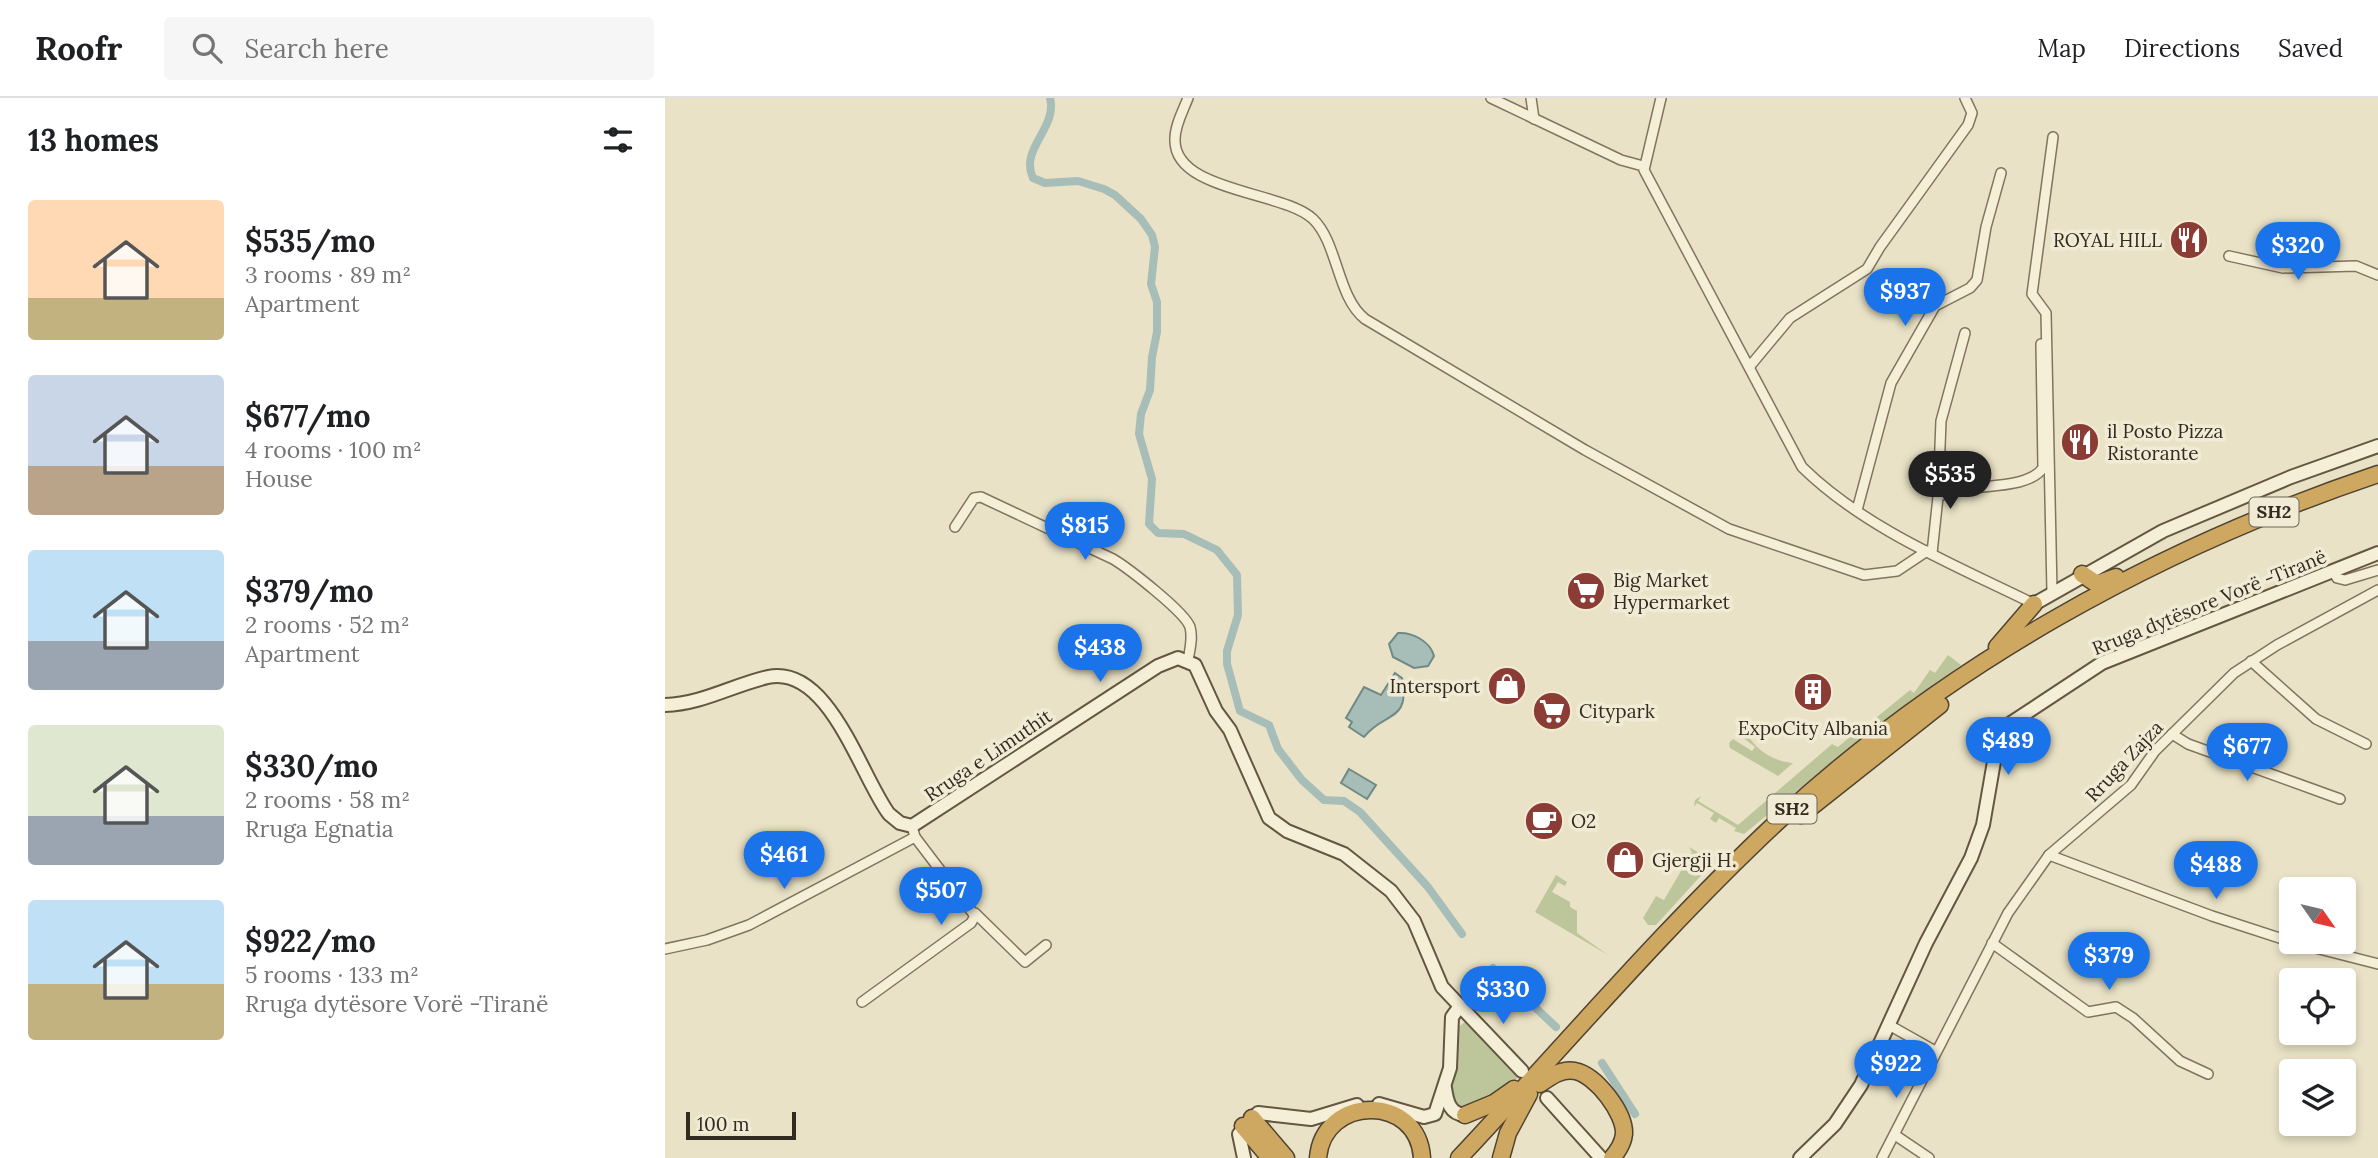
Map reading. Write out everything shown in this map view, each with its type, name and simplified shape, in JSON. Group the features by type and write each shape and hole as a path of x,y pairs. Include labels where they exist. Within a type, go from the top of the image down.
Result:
{"highway":[{"name":"SH2","path":"1459,1158 1711,887 1777,822 1867,745 1981,664 2083,604 2192,548 2280,510 2378,474"},
{"name":"SH2","path":"1472,1158 1539,1092 1754,858 1841,782 1943,703 2058,629 2154,577 2282,519 2378,483"},
{"path":"2083,574 2097,584 2104,583 2171,549 2192,548"},
{"path":"1981,664 2034,604"},
{"path":"1465,1115 1502,1098 1566,1044"},
{"path":"1500,1158 1509,1133 1539,1092 1558,1073 1571,1070 1584,1074 1597,1085 1620,1117 1624,1129 1621,1146 1612,1158"},
{"path":"1318,1158 1322,1140 1336,1121 1355,1111 1374,1109 1393,1113 1409,1125 1419,1143 1422,1158"},
{"path":"1247,1122 1270,1158"},
{"path":"1247,1122 1286,1158"}],"main road":[{"path":"2034,604 2136,544 2235,499 2378,446"},
{"name":"Rruga dytësore Vorë -Tiranë","path":"1800,1158 1825,1135 1848,1106 1926,943 1974,852 1986,811 1996,750 2004,731 2014,719 2102,663 2378,553"},
{"name":"Rruga e Limuthit","path":"665,705 702,700 773,676 800,684 818,696 834,714 889,814 913,831 1158,666 1178,658 1188,660"},
{"path":"1188,660 1195,665 1211,702 1230,730 1269,818 1287,831 1344,854 1391,891 1414,921 1442,987 1451,1044"},
{"path":"1442,987 1522,1071"},
{"path":"1449,1028 1452,1017 1460,1006"},
{"path":"1465,1115 1459,1115 1449,1107 1445,1089 1451,1044 1458,1022 1465,1017 1475,1020"},
{"path":"1424,1117 1435,1114 1447,1078"},
{"path":"1539,1092 1601,1158"},
{"path":"1244,1158 1239,1140 1247,1122 1264,1112 1289,1119 1311,1119 1351,1106 1371,1103 1424,1117 1443,1119 1465,1115"}],"street":[{"path":"1188,98 1175,138 1176,148 1185,163 1220,185 1286,205 1313,219 1354,307 1366,319 1585,450 1729,529 1864,575 1897,571 1929,552"},
{"path":"1491,98 1621,159 1643,166"},
{"path":"1531,98 1534,119"},
{"path":"1661,98 1643,166 1802,467 1829,492 1857,510 1929,552 2034,604"},
{"path":"1750,366 1790,318 1867,269 1968,125 1972,113 1965,98"},
{"path":"2052,591 2046,313 2032,293 2053,137"},
{"path":"1857,510 1891,383 1935,306 1970,288 1977,280 1986,227 2001,173"},
{"path":"2229,256 2283,268 2356,265 2378,275"},
{"path":"1929,552 1938,497 1941,421 1965,333"},
{"path":"1938,497 1987,484 2003,486 2040,472 2043,465 2041,339"},
{"path":"954,527 974,498 981,497 1113,559 1130,569 1187,621 1192,635 1188,660"},
{"path":"2334,572 2337,578 2345,580 2378,570"},
{"name":"Rruga Zajza","path":"1882,1158 1992,943 2021,892 2049,855 2131,785 2172,734 2251,661 2378,590"},
{"path":"2251,661 2321,723 2366,744"},
{"path":"2172,734 2199,748 2340,799"},
{"path":"665,949 707,940 749,925 913,831 975,913 1025,962 1046,945"},
{"path":"2049,855 2212,916 2338,956 2378,964"},
{"path":"862,1002 971,923 975,913"},
{"path":"1992,943 2088,1012 2111,1006 2123,1011 2176,1058 2207,1074"},
{"path":"1889,1025 1935,1051"},
{"path":"1895,1135 1929,1158"}],"green space":[{"path":"1948,655 1961,665 1881,723 1877,717 1910,690 1914,693 1930,670 1935,673"},
{"path":"1742,724 1750,739 1762,751 1776,759 1793,763 1778,776 1730,748 1729,743 1733,739 1752,751 1755,747 1738,734"},
{"path":"1857,731 1864,736 1744,834 1734,831 1736,828 1719,818 1716,823 1710,819 1714,813 1697,803 1694,807 1695,800 1701,796 1698,801 1738,825 1832,744 1838,747"},
{"path":"1689,847 1704,856 1706,870 1656,925 1648,925 1643,918 1656,896 1664,900 1692,852"},
{"path":"1556,875 1567,882 1565,886 1558,882 1552,892 1570,902 1570,907 1577,911 1577,933 1608,955 1535,912"},
{"path":"1469,1022 1520,1076 1506,1090 1457,1111 1448,1091 1456,1029"}],"water":[{"path":"1398,633 1414,636 1429,646 1434,656 1428,666 1414,668 1393,657 1389,644"},
{"path":"1395,673 1402,678 1403,703 1394,715 1364,737 1349,727 1352,722 1346,718 1364,687 1381,695"},
{"path":"1349,769 1376,785 1367,799 1341,783"}],"waterway":[{"path":"1050,98 1049,119 1031,157 1033,178 1045,183 1078,181 1104,189 1115,195 1141,219 1152,235 1155,247 1151,284 1157,302 1157,332 1150,390 1141,414 1139,434 1152,479 1149,524 1158,533 1184,534 1217,550 1237,575 1238,615 1227,651 1227,664 1240,711 1269,725 1278,749 1302,780 1324,800 1344,801 1360,812 1428,887 1462,934"},
{"path":"1493,968 1556,1027"},
{"path":"1602,1063 1635,1114"}],"place":[{"name":"ROYAL HILL","path":"2189,240"},
{"name":"il Posto Pizza Ristorante","path":"2080,442"},
{"name":"Big Market Hypermarket","path":"1586,591"},
{"name":"Intersport","path":"1507,686"},
{"name":"ExpoCity Albania","path":"1813,692"},
{"name":"Citypark","path":"1552,711"},
{"name":"O2","path":"1544,821"},
{"name":"Gjergji H.","path":"1625,860"}]}
